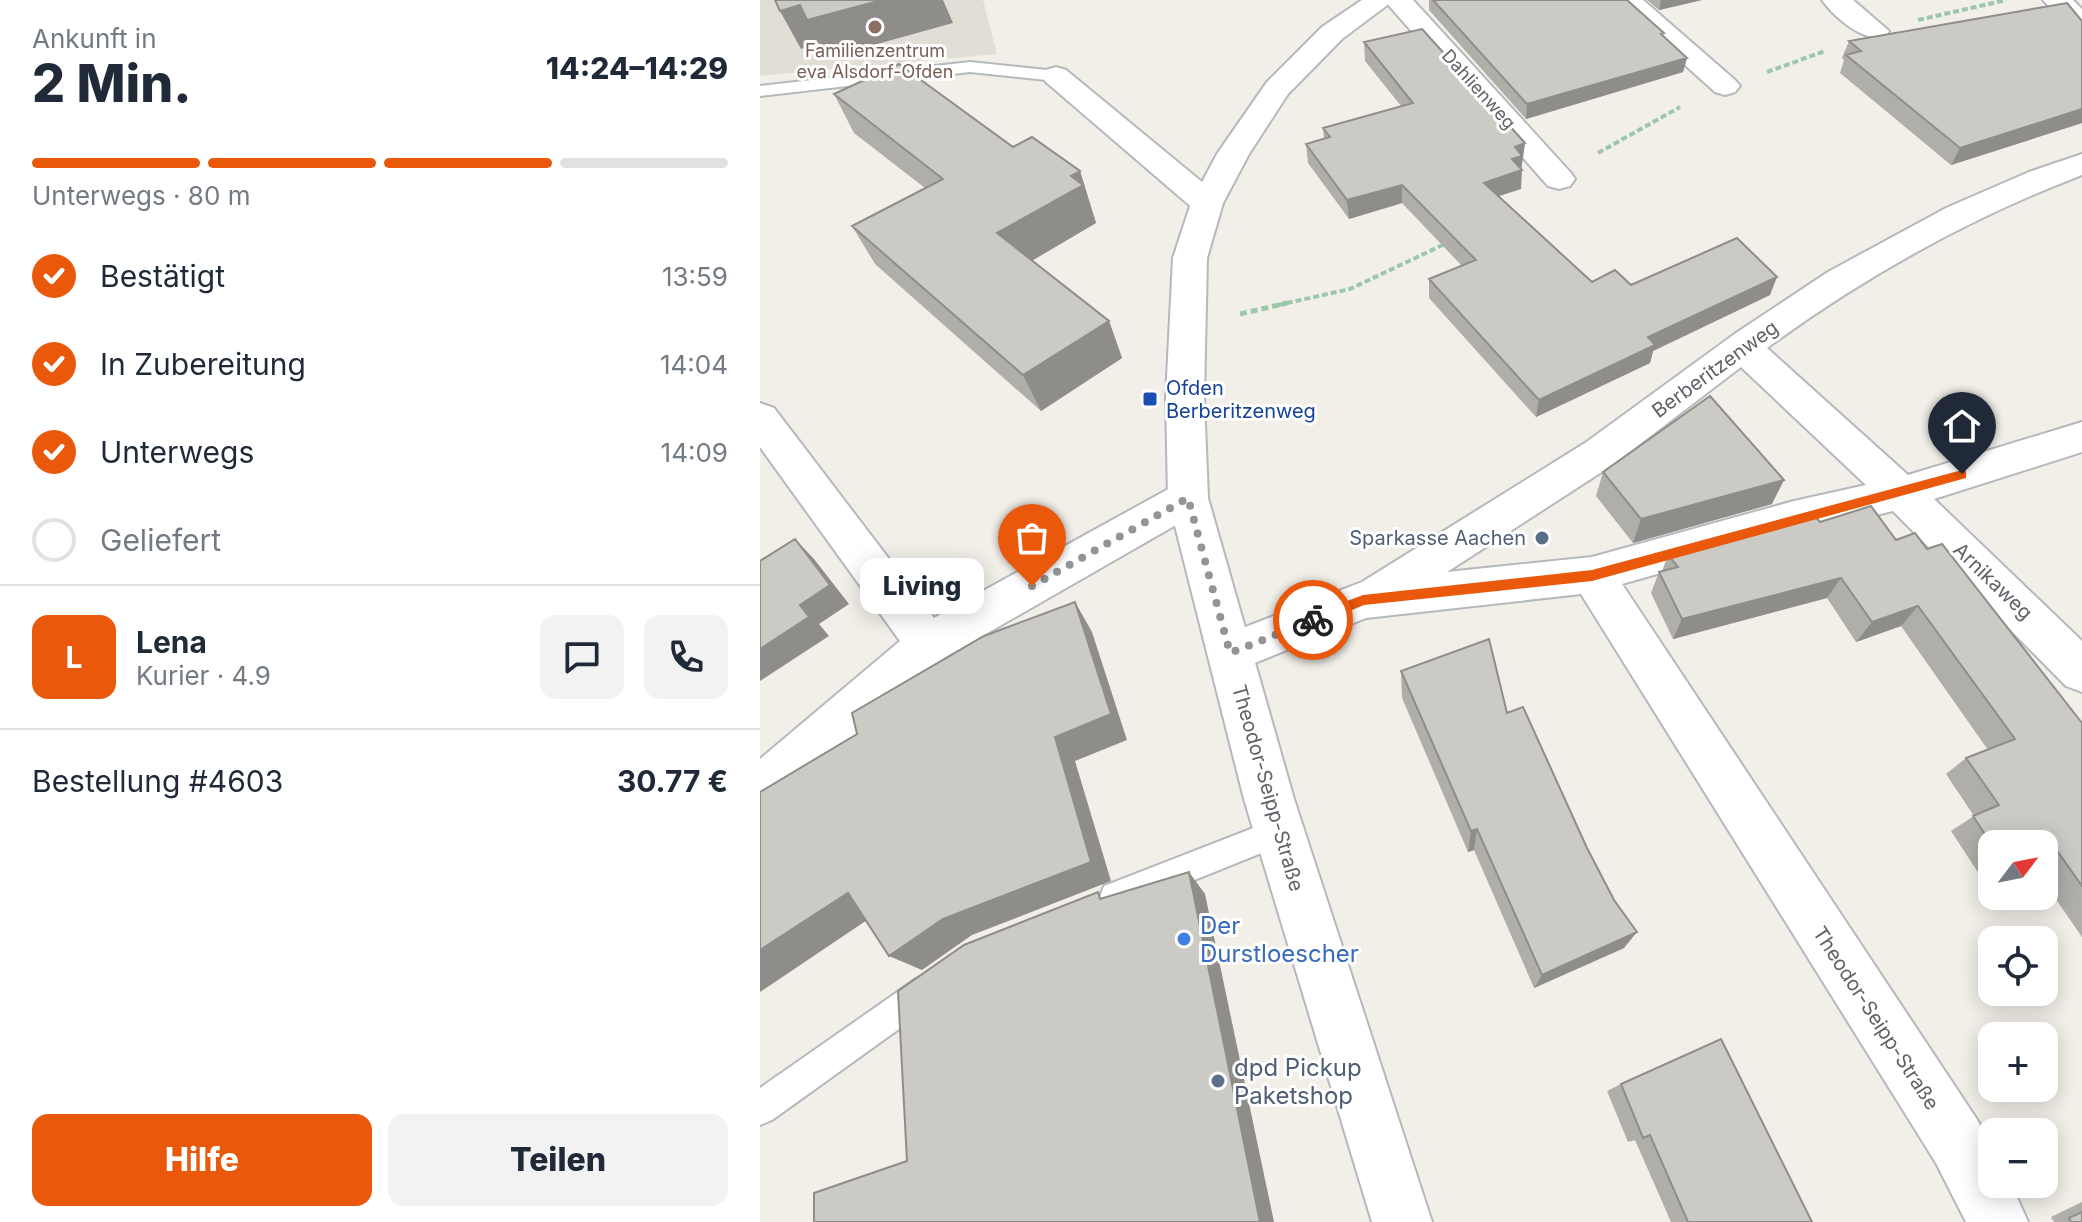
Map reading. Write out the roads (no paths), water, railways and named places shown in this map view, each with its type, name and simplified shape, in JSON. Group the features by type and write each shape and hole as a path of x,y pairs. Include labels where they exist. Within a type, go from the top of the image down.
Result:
{"street":[{"name":"Theodor-Seipp-Straße","path":"1380,0 1332,33 1277,88 1233,154 1207,203 1190,258 1185,397 1188,498 1279,832 1402,1222"},
{"name":"Dahlienweg","path":"1398,0 1559,179"},
{"path":"1627,0 1725,86"},
{"path":"1836,0 1875,31"},
{"path":"2057,0 2082,24"},
{"path":"1056,76 1207,203"},
{"name":"Berberitzenweg","path":"1363,600 1504,518 1628,433 1743,347 1834,286 1954,216 2082,164"},
{"name":"Arnikaweg","path":"1743,347 2018,604 2082,672"},
{"path":"760,418 928,644"},
{"path":"1230,653 1363,600 1592,575 1794,518 1902,493 2082,437"},
{"path":"760,790 928,644 1188,498"},
{"name":"Theodor-Seipp-Straße","path":"1592,575 1957,1142 1998,1222"}],"lane":[{"path":"760,91 970,67 1056,76"},
{"path":"1087,908 1279,832"},
{"path":"760,1108 947,976"}],"place":[{"name":"Familienzentrum eva Alsdorf-Ofden","path":"875,27"},
{"name":"Ofden Berberitzenweg","path":"1150,399"},
{"name":"Sparkasse Aachen","path":"1542,538"},
{"name":"Living","path":"1032,586"},
{"name":"Der Durstloescher","path":"1184,939"},
{"name":"dpd Pickup Paketshop","path":"1218,1081"}]}
